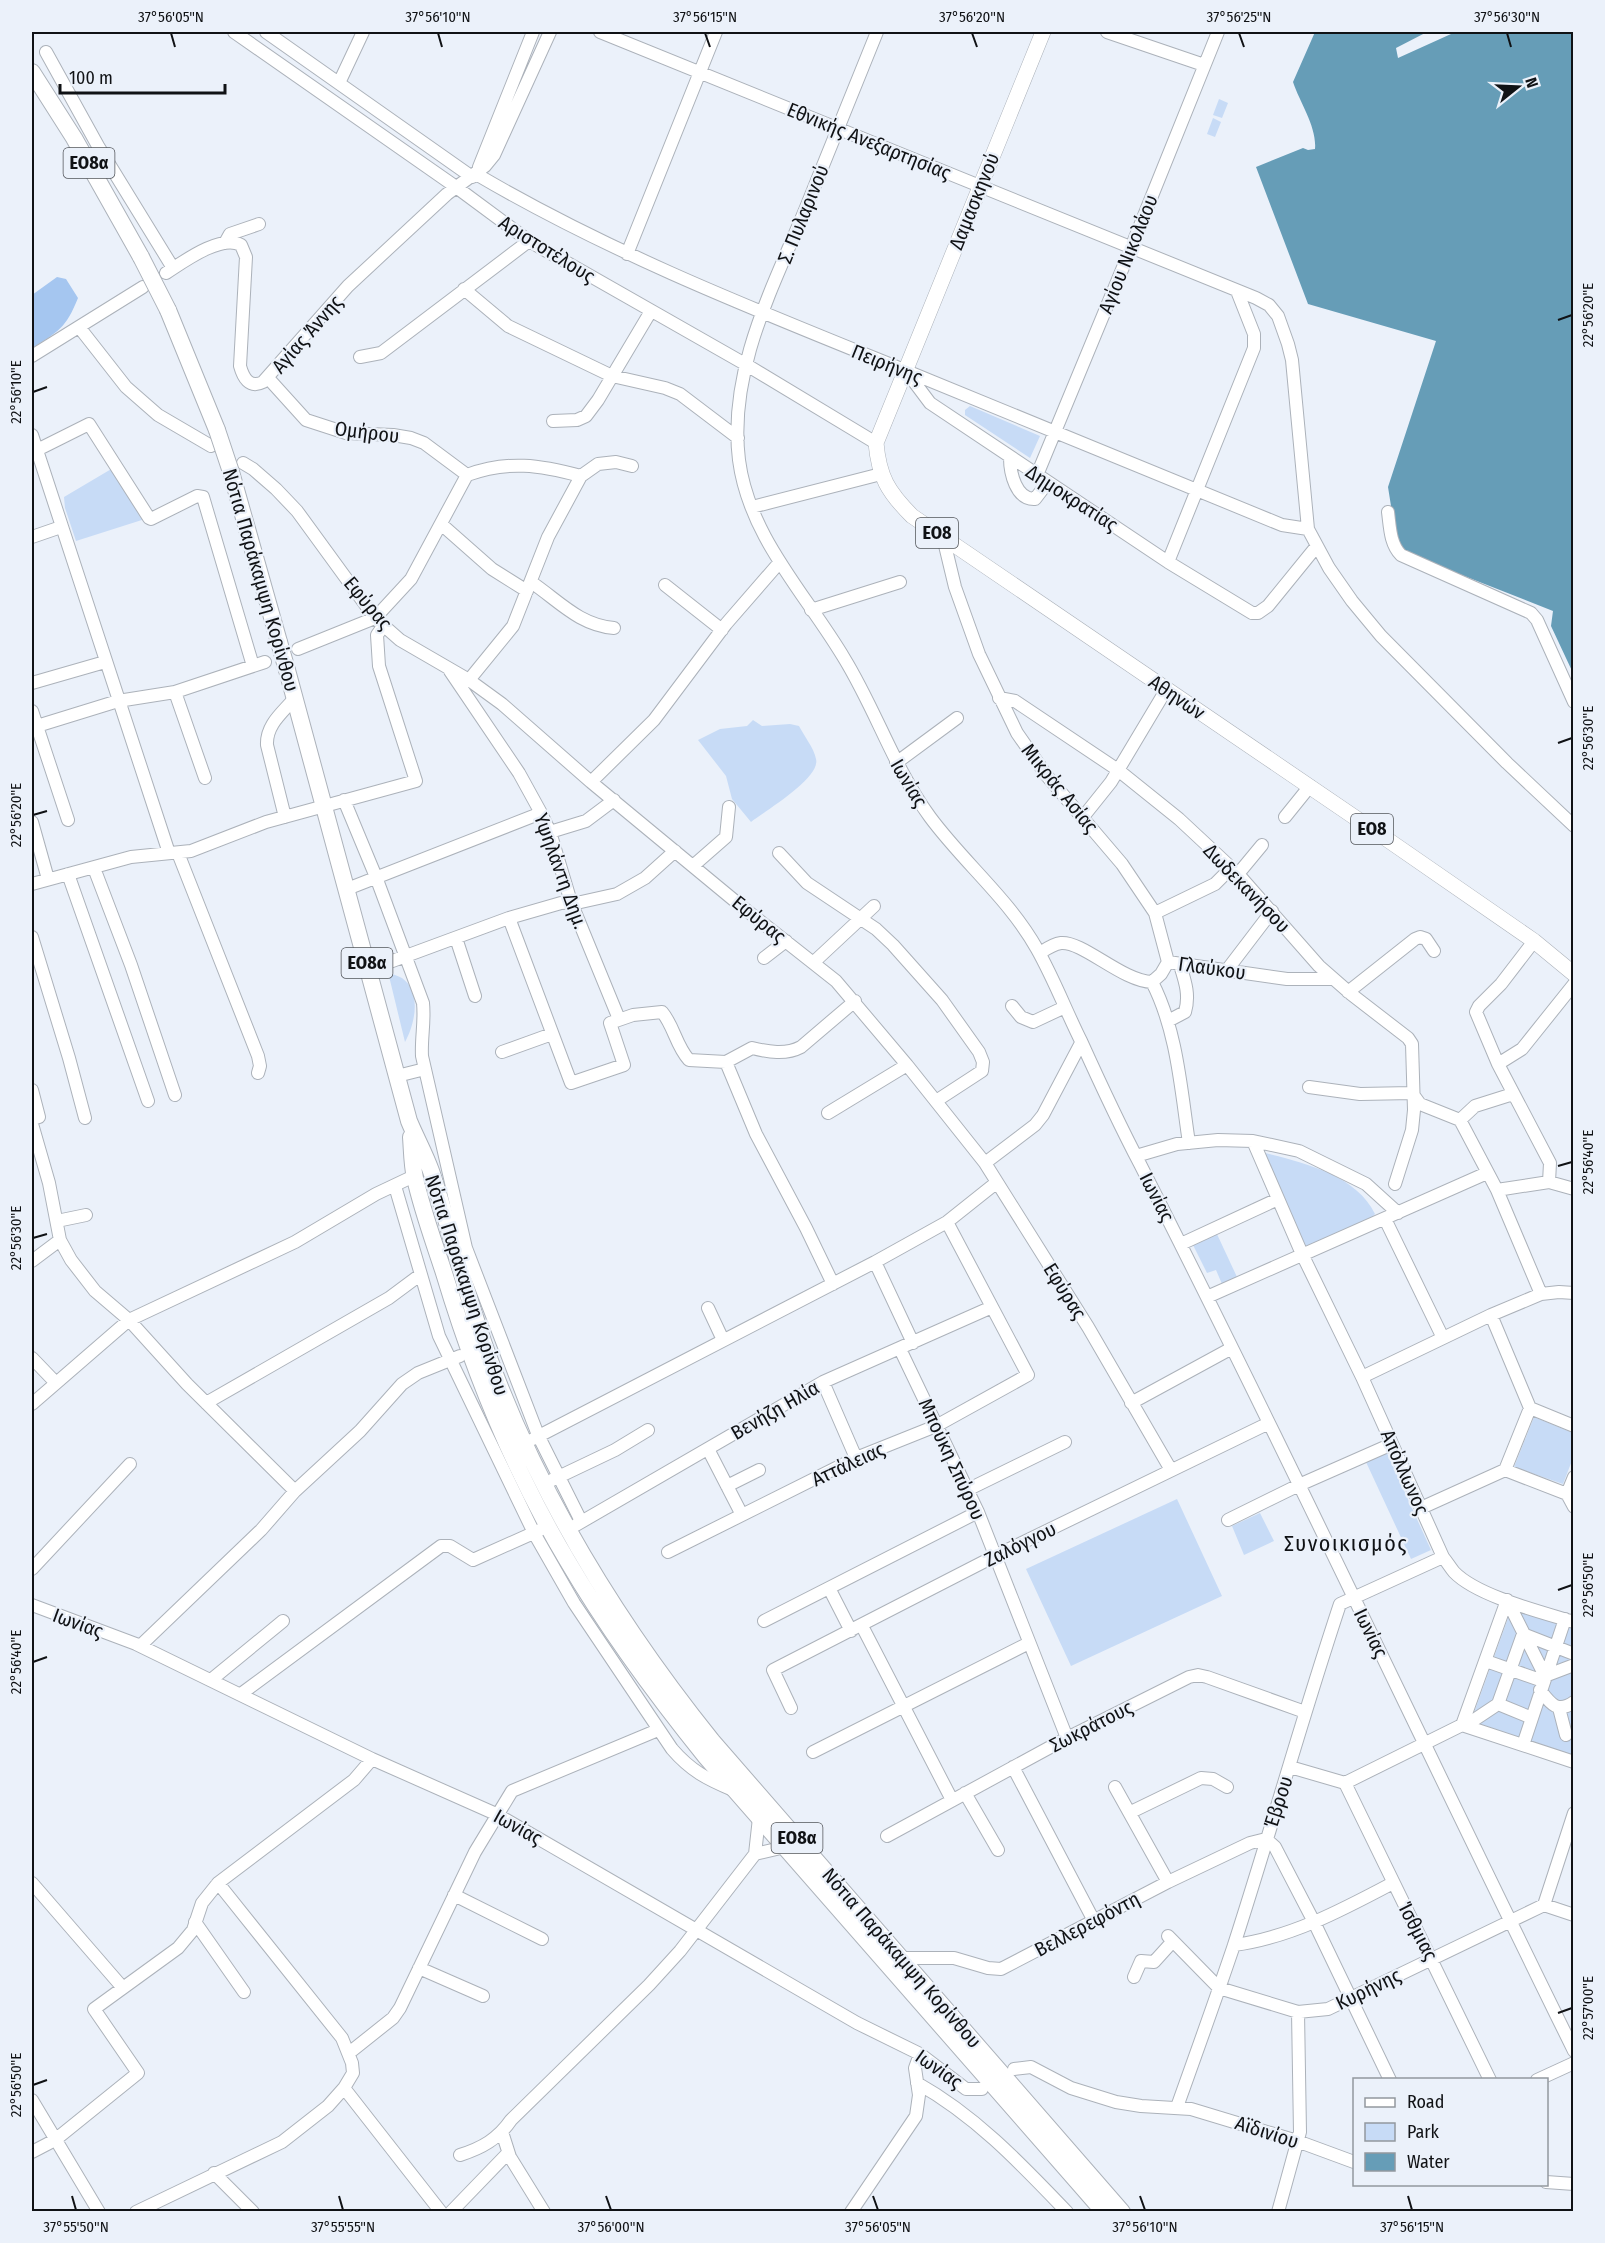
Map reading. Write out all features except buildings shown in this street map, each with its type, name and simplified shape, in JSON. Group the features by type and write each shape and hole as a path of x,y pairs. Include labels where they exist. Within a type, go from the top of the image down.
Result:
{"highway":[{"name":"Νότια Παράκαμψη Κορίνθου","path":"32,72 74,138 141,257 168,310 214,438 237,467 279,642 409,1121 431,1171 460,1249 481,1338 518,1448 541,1530 584,1588 630,1672 691,1738 1104,2211"},
{"name":"Νότια Παράκαμψη Κορίνθου","path":"409,1121 414,1176 470,1353 518,1448 574,1526 627,1625 687,1710 1122,2211"}],"main road":[{"name":"Δαμασκηνού","path":"905,370 1043,32"},
{"path":"876,443 905,370"},
{"name":"Αθηνών","path":"876,443 881,474 888,490 912,516 1310,786 1534,941 1574,974"}],"street":[{"name":"Αριστοτέλους","path":"234,32 529,241 745,364 876,443"},
{"name":"Πειρήνης","path":"266,32 474,176 627,254 762,314 905,370 1197,491 1282,525 1308,528"},
{"path":"339,83 363,32"},
{"path":"474,176 533,32"},
{"name":"Αγίας Άννης","path":"225,243 235,242 241,245 246,257 240,366 243,376 249,382 259,384 268,378 348,286 456,188 485,166 494,155 550,32"},
{"name":"Εθνικής Ανεξαρτησίας","path":"600,32 1269,305 1278,316 1292,360 1308,528 1316,547 1352,601 1381,636 1507,763 1574,826"},
{"path":"627,254 716,32"},
{"name":"Σ. Πυλαρινού","path":"745,364 762,314 877,32"},
{"path":"1107,32 1204,65"},
{"name":"Αγίου Νικολάου","path":"1036,475 1218,32"},
{"path":"46,52 170,270 207,248 225,243 226,238 238,230 259,224"},
{"path":"360,357 381,353 529,241"},
{"path":"32,356 143,287"},
{"path":"464,289 508,326 612,376 681,394 738,438"},
{"path":"1168,562 1254,348 1254,334 1238,291"},
{"path":"553,421 577,420 586,416 651,311"},
{"path":"79,327 126,387 158,415 214,438"},
{"name":"Ιωνίας","path":"745,364 738,438 740,469 762,533 779,563 843,656 896,763 928,815 957,851 1016,915 1040,953 1136,1156 1269,1423 1574,2050"},
{"name":"Δημοκρατίας","path":"905,370 930,403 1168,562 1252,613 1258,613 1268,606 1316,547"},
{"name":"Ομήρου","path":"268,378 306,420 346,433 411,438 424,443 468,475"},
{"path":"37,450 89,424 149,518 152,519 197,496 203,497 253,666"},
{"path":"32,435 117,701 173,853 258,1056 260,1066 258,1073"},
{"path":"1010,458 1010,472 1016,486 1024,496 1031,500 1035,499 1048,483"},
{"path":"469,680 513,626 548,537 581,476 598,464 616,462 632,466"},
{"path":"32,884 131,857 205,847 241,830 416,781 379,666 377,635 380,621 411,579 468,475 483,469 509,465 555,469 581,476"},
{"name":"Εφύρας","path":"237,467 253,469 297,511 380,621 399,640 469,680 502,704 591,782 814,962 855,1001 985,1163 1088,1327 1171,1470"},
{"path":"752,507 881,474"},
{"path":"1388,512 1396,550 1401,555 1531,613 1537,620 1574,702"},
{"path":"441,524 492,568 556,599 578,618 614,628"},
{"path":"32,537 61,526"},
{"name":"Μικράς Ασίας","path":"943,537 959,598 979,654 1017,733 1041,767 1122,864 1155,913 1174,964 1187,988 1185,1012 1168,1021"},
{"path":"591,782 654,720 722,630 779,563"},
{"path":"811,610 900,582"},
{"path":"665,585 722,630"},
{"path":"298,649 380,621"},
{"path":"32,683 105,662"},
{"path":"35,729 117,701 175,692 265,662"},
{"name":"Υψηλάντη Δημ.","path":"449,670 519,773 541,813 550,832 571,902 619,1019"},
{"path":"1083,817 1111,782 1166,690"},
{"path":"175,692 205,778"},
{"name":"Δωδεκανήσου","path":"999,698 1015,701 1118,770 1179,819 1234,871 1319,966 1348,992 1408,1038 1412,1044 1414,1110 1412,1130 1395,1184"},
{"path":"285,817 266,736 270,726 294,699"},
{"path":"32,711 35,729 68,820"},
{"path":"896,763 957,718"},
{"path":"1285,817 1310,786"},
{"path":"344,800 376,877 423,1003 421,1038 425,1069 460,1249 500,1343 518,1448"},
{"path":"550,832 586,821 614,800"},
{"path":"694,865 726,837 729,807"},
{"path":"347,889 541,813"},
{"path":"32,822 48,879"},
{"path":"1155,913 1215,884 1234,871 1262,845"},
{"path":"368,970 508,918 548,906 617,894 645,878 675,851"},
{"path":"779,853 807,883 876,929 909,961 942,1000 980,1052 982,1071 936,1101"},
{"path":"94,868 175,1095"},
{"path":"68,874 148,1101"},
{"path":"814,962 874,906"},
{"path":"1227,970 1272,911"},
{"path":"508,918 571,1083 624,1065 610,1023 619,1019 654,1011 662,1012 667,1018 682,1053 689,1060 726,1062 752,1048 793,1052 855,1001"},
{"path":"32,937 85,1118"},
{"path":"1348,992 1415,939 1420,937 1426,939 1434,951"},
{"path":"456,938 475,996"},
{"path":"764,958 786,941"},
{"path":"1534,941 1476,1012 1498,1064 1550,1163 1549,1182"},
{"name":"Γλαύκου","path":"1040,953 1055,944 1071,944 1126,975 1152,982 1174,964 1287,979 1333,979"},
{"path":"1152,982 1168,1021 1189,1143"},
{"path":"1498,1064 1522,1049 1574,984"},
{"path":"1012,1006 1021,1017 1033,1022 1065,1007"},
{"path":"502,1052 552,1034"},
{"path":"985,1163 1035,1125 1043,1115 1081,1043"},
{"path":"726,1062 756,1134 806,1228 832,1284"},
{"path":"828,1113 907,1065"},
{"path":"397,1076 425,1069"},
{"path":"1309,1087 1360,1094 1412,1093 1420,1104 1460,1120 1497,1190 1541,1294"},
{"path":"32,1090 34,1120 60,1240 67,1254 95,1291 129,1320 206,1403 295,1491"},
{"path":"1460,1120 1475,1106 1513,1094"},
{"path":"1136,1156 1153,1149 1218,1140 1253,1141 1299,1151 1366,1184 1398,1213"},
{"name":"Απόλλωνος","path":"1253,1141 1302,1254 1362,1377 1443,1557 1455,1573 1473,1585 1507,1600 1569,1621"},
{"path":"1207,1297 1487,1173"},
{"path":"32,1404 129,1320 276,1251 376,1194 414,1176"},
{"path":"1497,1190 1549,1182 1574,1190"},
{"path":"518,1448 875,1262 947,1222 996,1183"},
{"path":"395,1186 439,1336 455,1358 468,1393 518,1448 559,1476 574,1526"},
{"path":"1181,1244 1278,1198"},
{"path":"57,1221 86,1215"},
{"path":"1385,1219 1443,1338"},
{"path":"947,1222 992,1307"},
{"path":"32,1261 60,1240"},
{"path":"875,1262 913,1343"},
{"path":"206,1403 389,1298 420,1275"},
{"path":"1362,1377 1491,1315 1541,1294 1574,1293"},
{"name":"Βενήζη Ηλία","path":"574,1526 823,1383 992,1307"},
{"name":"Αττάλειας","path":"668,1552 856,1458 936,1426 1028,1375 992,1307"},
{"path":"708,1308 723,1341"},
{"path":"1421,1508 1505,1470 1530,1408 1491,1315"},
{"path":"1131,1403 1232,1348"},
{"name":"Μπούκη Σπύρου","path":"900,1349 978,1512 1067,1738"},
{"path":"32,1358 56,1383"},
{"path":"140,1646 261,1530 295,1491 351,1439 402,1384 418,1373 455,1358"},
{"path":"823,1383 856,1458"},
{"path":"1530,1408 1574,1426"},
{"name":"Ζαλόγγου","path":"791,1708 773,1670 995,1556 1269,1423"},
{"path":"543,1484 615,1450 648,1430"},
{"path":"967,1490 1065,1442"},
{"path":"1228,1520 1299,1485 1392,1444"},
{"path":"708,1449 742,1515"},
{"path":"32,1569 130,1464"},
{"path":"727,1486 759,1470"},
{"path":"1505,1470 1567,1494 1574,1507"},
{"path":"1567,1494 1574,1477"},
{"path":"764,1621 978,1512"},
{"path":"241,1694 441,1546 450,1546 473,1560 541,1530"},
{"name":"Έβρου","path":"1177,2107 1234,1945 1340,1604 1443,1557"},
{"path":"829,1588 904,1706 952,1800"},
{"path":"1507,1600 1553,1705 1559,1708 1574,1702"},
{"path":"1463,1725 1507,1600"},
{"name":"Ιωνίας","path":"34,1609 140,1646 372,1759 496,1814 857,2023 920,2054 966,2089 982,2089"},
{"path":"211,1680 283,1621"},
{"path":"1523,1745 1543,1682 1569,1621"},
{"path":"1523,1634 1556,1647 1573,1664 1543,1682"},
{"path":"1290,1767 1345,1783 1463,1725 1498,1704 1523,1634"},
{"path":"813,1752 1029,1642"},
{"path":"1486,1661 1543,1682"},
{"path":"630,1672 658,1730 686,1765 701,1776 735,1791"},
{"name":"Σωκράτους","path":"887,1836 1067,1738 1179,1682 1198,1675 1305,1712"},
{"path":"1498,1704 1532,1718"},
{"path":"1559,1708 1566,1735"},
{"path":"1463,1725 1574,1762"},
{"path":"349,2053 393,2018 400,2008 454,1895 496,1814 512,1791 658,1730"},
{"path":"32,2152 55,2140 138,2073 94,2009 178,1948 187,1939 202,1903 218,1883 354,1780 372,1759"},
{"path":"1013,1767 1094,1921"},
{"path":"1131,1812 1201,1778 1213,1779 1227,1787"},
{"name":"Ίσθμιας","path":"1345,1783 1490,2078"},
{"path":"1115,1787 1168,1882"},
{"path":"965,1793 998,1850"},
{"path":"1574,1813 1544,1905 1574,1915"},
{"path":"460,2155 481,2148 502,2132 511,2120 649,1985 697,1930 728,1887 756,1854 759,1818"},
{"path":"1266,1839 1275,1847 1314,1922 1390,2078"},
{"name":"Βελλερεφόντη","path":"901,1958 954,1958 988,1968 1001,1969 1168,1882 1250,1843 1266,1839"},
{"path":"756,1854 785,1847"},
{"path":"32,1883 123,1988"},
{"path":"136,2211 282,2142 328,2106 344,2088 353,2073 349,2053 342,2038 218,1883"},
{"path":"1234,1945 1246,1944 1314,1922 1393,1883"},
{"path":"454,1895 542,1939"},
{"name":"Κυρήνης","path":"1134,1977 1142,1961 1154,1962 1171,1939 1219,1988 1298,2012 1328,2009 1544,1905"},
{"path":"195,1922 244,1992"},
{"path":"419,1968 483,1996"},
{"path":"1278,2211 1300,2132 1298,2012"},
{"path":"850,2211 916,2116 920,2095 915,2068 920,2054"},
{"path":"1539,2078 1574,2063"},
{"path":"1014,2069 1031,2067 1071,2088 1116,2102 1141,2106 1177,2107"},
{"path":"917,2083 935,2092 993,2137 1067,2211"},
{"path":"344,2088 441,2211"},
{"path":"32,2100 99,2211"},
{"name":"Αϊδινίου","path":"1177,2107 1205,2113 1297,2141 1353,2162"},
{"path":"502,2132 508,2153 544,2211"},
{"path":"451,2211 508,2153"},
{"path":"214,2173 253,2211"},
{"path":"1548,2182 1574,2184"}],"green space":[{"path":"1219,99 1228,103 1222,118 1213,115"},
{"path":"1213,118 1221,122 1215,137 1207,134"},
{"path":"970,406 1040,436 1030,458 965,415 965,410"},
{"path":"113,468 145,519 76,541 65,508 64,497"},
{"path":"753,720 762,726 790,724 799,726 816,759 815,767 801,784 751,822 732,799 726,776 698,740 720,729 747,726"},
{"path":"388,972 402,978 412,991 414,1018 405,1042"},
{"path":"1261,1152 1310,1165 1341,1179 1366,1200 1375,1214 1369,1221 1306,1247"},
{"path":"1216,1232 1237,1277 1222,1284 1216,1270 1207,1273 1192,1243"},
{"path":"1534,1417 1573,1433 1573,1458 1563,1484 1514,1467"},
{"path":"1387,1453 1431,1550 1411,1559 1366,1462"},
{"path":"1177,1499 1222,1596 1071,1666 1026,1569"},
{"path":"1260,1513 1274,1541 1244,1555 1232,1526"},
{"path":"1512,1607 1573,1628 1573,1756 1471,1721"}],"shaded area":[{"path":"57,277 66,279 78,298 65,323 32,348 32,295"}],"water":[{"path":"1315,32 1427,32 1396,48 1398,58 1452,32 1573,32 1573,673 1551,626 1553,611 1398,550 1388,487 1436,341 1308,304 1256,167 1303,148 1315,149 1311,124 1293,82"}],"district":[{"name":"Συνοικισμός","path":"1346,1543"}]}
